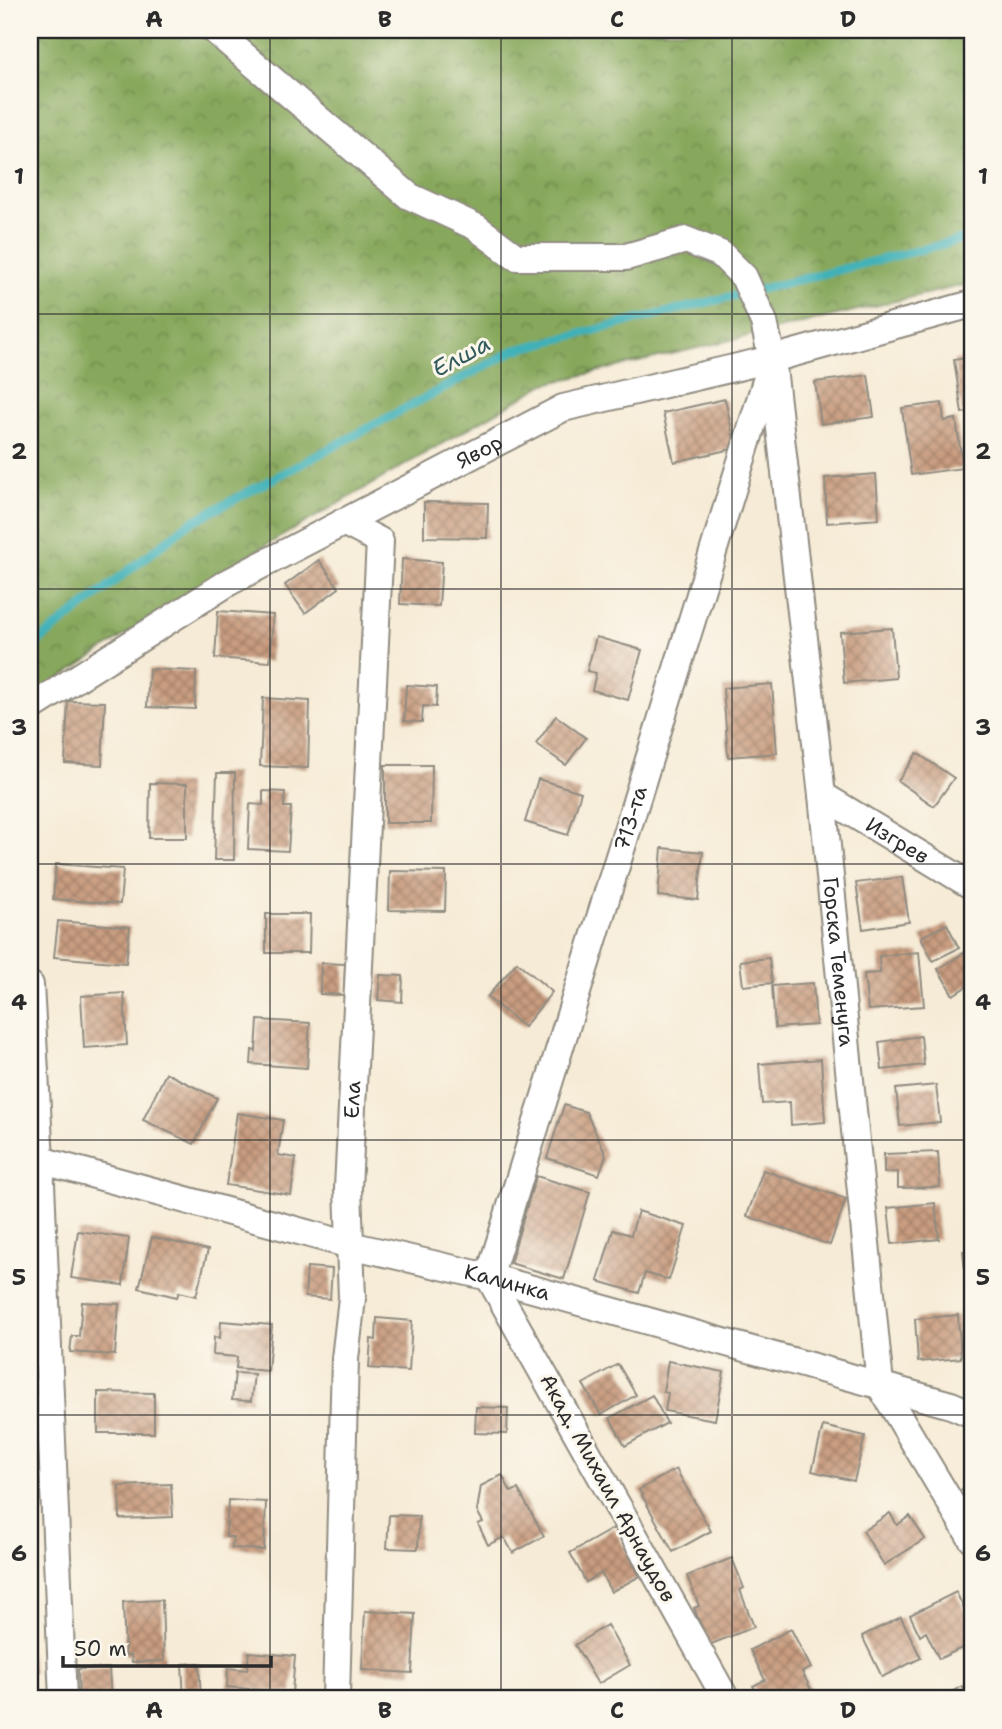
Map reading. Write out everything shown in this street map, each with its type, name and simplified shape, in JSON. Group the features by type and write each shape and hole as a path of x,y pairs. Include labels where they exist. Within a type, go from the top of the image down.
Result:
{"street":[{"name":"Горска Теменуга","path":"214,30 409,196 476,228 516,257 626,257 685,240 721,254 744,277 764,322 772,359 822,795 880,1385 972,1539"},
{"name":"Явор","path":"30,708 229,583 564,408 772,359 972,304"},
{"name":"713-та","path":"489,1277 772,359"},
{"name":"Ела","path":"336,1699 345,1359 352,1298 348,1188 380,541 343,523"},
{"name":"Изгрев","path":"822,795 972,886"},
{"path":"30,985 40,1160 62,1699"},
{"name":"Калинка","path":"40,1160 350,1245 489,1277 951,1405 972,1414"},
{"name":"Акад. Михаил Арнаудов","path":"489,1277 726,1699"}],"green space":[{"path":"30,30 972,30 972,283 545,384 225,569 33,696 30,693"}],"building":[{"path":"972,357 972,411 962,413 954,360"},
{"path":"868,375 874,417 821,424 815,382"},
{"path":"725,399 736,448 674,462 663,413"},
{"path":"942,403 944,421 956,419 963,468 911,475 902,408"},
{"path":"876,474 879,519 827,523 825,478"},
{"path":"424,502 488,503 487,538 424,537"},
{"path":"402,559 442,562 439,606 400,604"},
{"path":"319,560 339,588 305,613 285,585"},
{"path":"218,611 273,615 270,662 215,658"},
{"path":"892,628 896,678 844,683 840,632"},
{"path":"596,637 642,650 628,700 592,690 596,673 587,671"},
{"path":"149,669 196,671 195,709 147,707"},
{"path":"772,684 777,753 728,757 723,688"},
{"path":"406,685 437,687 436,707 423,706 422,722 404,721"},
{"path":"263,698 310,701 308,768 260,766"},
{"path":"68,701 105,702 102,765 65,763"},
{"path":"556,716 586,738 566,765 536,744"},
{"path":"917,753 954,778 934,806 898,781"},
{"path":"385,765 432,765 431,823 385,823"},
{"path":"217,773 235,773 234,860 214,860"},
{"path":"538,779 581,792 568,835 525,822"},
{"path":"150,783 187,784 187,838 149,838"},
{"path":"263,791 285,792 284,807 291,807 288,851 248,849 250,804 263,805"},
{"path":"662,848 703,852 698,900 658,896"},
{"path":"56,864 123,869 120,904 53,899"},
{"path":"390,871 446,872 445,911 389,910"},
{"path":"902,877 909,922 863,929 856,883"},
{"path":"266,914 310,914 309,953 266,953"},
{"path":"58,921 130,927 126,963 54,957"},
{"path":"947,924 959,948 933,961 921,937"},
{"path":"967,951 972,960 972,983 953,995 938,969"},
{"path":"919,952 924,1006 868,1010 864,974 880,973 879,956"},
{"path":"769,958 772,983 743,986 740,961"},
{"path":"517,962 552,992 524,1027 487,997"},
{"path":"321,963 345,964 344,995 320,994"},
{"path":"380,975 403,976 402,1002 378,1000"},
{"path":"813,983 816,1025 775,1028 772,986"},
{"path":"124,993 127,1045 84,1048 81,996"},
{"path":"258,1020 310,1023 307,1068 251,1064 252,1050 256,1051"},
{"path":"921,1036 924,1065 882,1070 879,1042"},
{"path":"821,1059 825,1122 791,1125 790,1102 762,1104 759,1064"},
{"path":"166,1073 217,1098 194,1144 143,1120"},
{"path":"936,1085 940,1122 900,1126 896,1089"},
{"path":"564,1105 586,1112 606,1155 599,1175 547,1158"},
{"path":"237,1113 283,1120 278,1155 296,1158 291,1195 226,1185"},
{"path":"938,1152 940,1187 898,1188 898,1172 884,1173 884,1154"},
{"path":"763,1170 846,1199 830,1245 747,1216"},
{"path":"536,1176 590,1192 564,1279 510,1263"},
{"path":"935,1203 939,1239 892,1244 888,1208"},
{"path":"638,1211 686,1226 669,1280 645,1273 639,1293 598,1281 613,1230 631,1235"},
{"path":"78,1231 129,1238 123,1285 71,1278"},
{"path":"152,1237 208,1250 196,1296 179,1292 177,1297 139,1288"},
{"path":"972,1250 972,1299 968,1299 963,1251"},
{"path":"307,1267 332,1269 330,1299 305,1297"},
{"path":"82,1302 119,1304 115,1355 70,1352 72,1336 79,1336"},
{"path":"958,1315 961,1358 918,1362 915,1319"},
{"path":"377,1318 412,1321 409,1371 369,1368 371,1339 376,1340"},
{"path":"221,1321 272,1325 268,1371 236,1368 237,1357 213,1355 214,1337 220,1338"},
{"path":"668,1361 724,1372 715,1420 665,1411 668,1393 663,1392"},
{"path":"618,1364 636,1395 601,1415 583,1384"},
{"path":"235,1373 254,1374 251,1401 232,1400"},
{"path":"98,1392 154,1393 154,1433 98,1433"},
{"path":"652,1395 667,1423 625,1446 610,1418"},
{"path":"476,1407 508,1408 507,1434 475,1433"},
{"path":"823,1426 865,1436 854,1481 812,1471"},
{"path":"676,1469 711,1531 673,1552 639,1490"},
{"path":"502,1475 511,1492 518,1489 544,1536 513,1553 504,1537 488,1545 478,1524 483,1522 477,1511 481,1486"},
{"path":"972,1483 972,1513 959,1491"},
{"path":"171,1484 173,1517 120,1519 119,1486"},
{"path":"228,1500 266,1502 264,1550 232,1548 233,1537 226,1537"},
{"path":"890,1513 897,1525 910,1516 925,1539 884,1565 863,1531"},
{"path":"389,1515 419,1516 418,1549 387,1548"},
{"path":"614,1528 640,1576 611,1592 601,1573 586,1582 570,1553"},
{"path":"732,1558 744,1588 740,1590 754,1627 709,1645 694,1608 699,1606 687,1576"},
{"path":"956,1592 972,1625 972,1643 939,1659 926,1632 920,1636 910,1615"},
{"path":"162,1600 164,1661 132,1662 131,1655 125,1655 123,1602"},
{"path":"365,1611 415,1614 412,1673 362,1670"},
{"path":"901,1617 921,1658 882,1677 862,1636"},
{"path":"607,1625 630,1665 598,1684 575,1645"},
{"path":"791,1629 811,1668 802,1672 816,1699 760,1699 753,1686 765,1680 750,1650"},
{"path":"30,1652 34,1673 30,1673"},
{"path":"249,1652 295,1656 292,1693 227,1687 228,1668 247,1670"},
{"path":"199,1663 201,1699 184,1699 182,1664"},
{"path":"109,1668 111,1699 79,1699 78,1669"},
{"path":"962,1686 969,1699 939,1699"}],"waterway":[{"name":"Елша","path":"30,648 188,524 515,350 972,237"}]}
